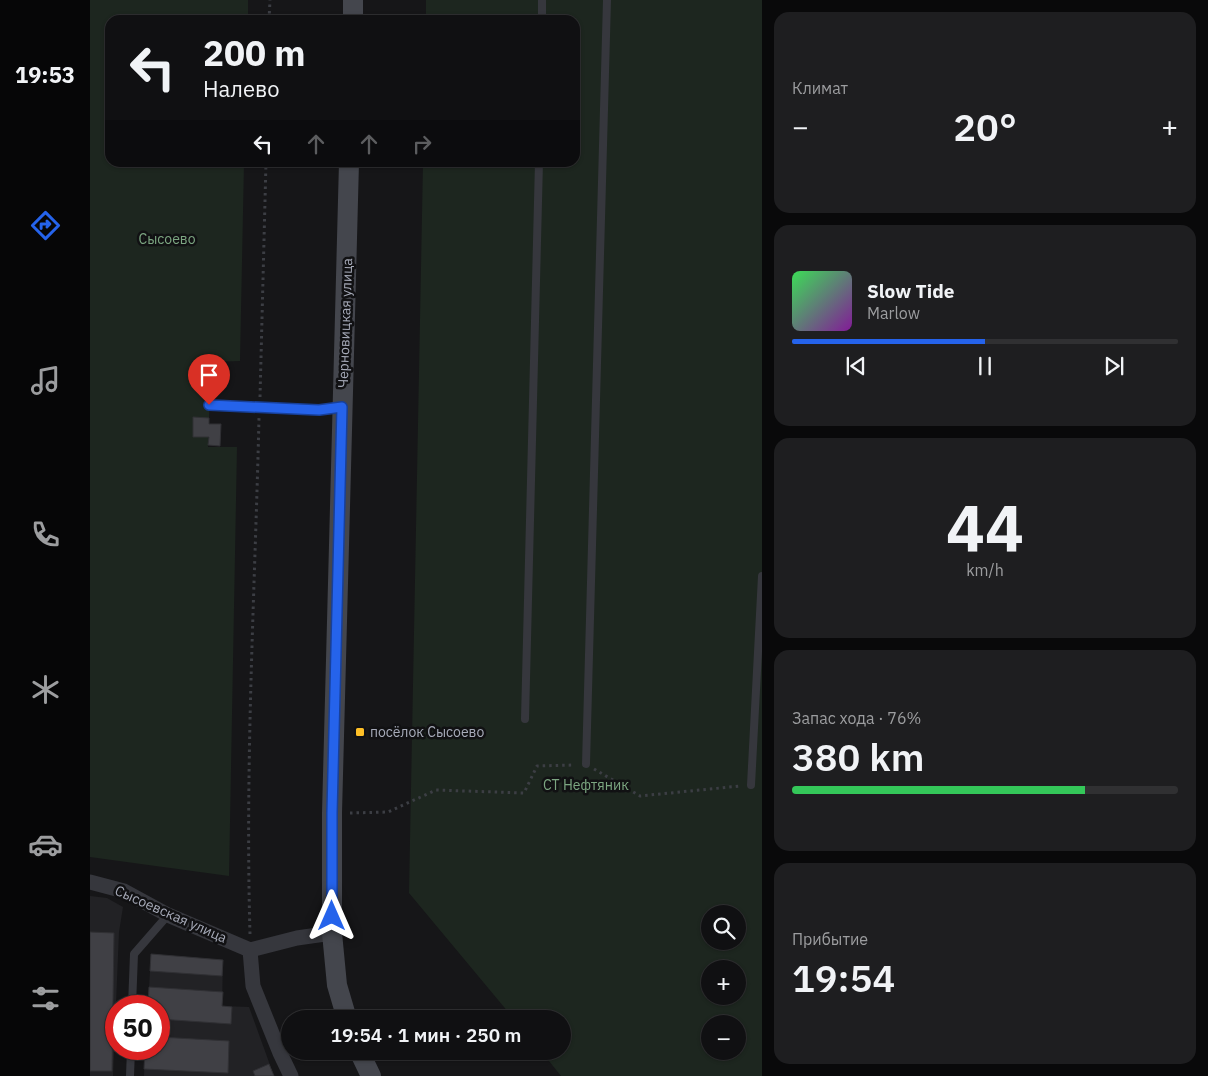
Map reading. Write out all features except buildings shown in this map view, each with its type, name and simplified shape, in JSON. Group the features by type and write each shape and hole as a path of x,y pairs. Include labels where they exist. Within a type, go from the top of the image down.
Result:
{"main road":[{"path":"353,0 353,15"},
{"name":"Черновицкая улица","path":"344,1010 336,985 332,933 332,813 349,167"},
{"path":"363,1060 371,1076"}],"street":[{"name":"Сысоевская улица","path":"90,882 124,891 168,915 250,950"},
{"path":"291,1076 253,986 250,950 297,938 332,933"}],"lane":[{"path":"542,0 542,15"},
{"path":"586,764 607,0"},
{"path":"525,719 539,167"},
{"path":"209,405 319,410 342,407"},
{"path":"751,785 762,576"},
{"path":"132,995 134,954 168,915"},
{"path":"130,1076 131,1060"}],"path":[{"path":"269,15 270,0"},
{"path":"250,950 248,884 250,754 266,167"},
{"path":"332,813 388,812 436,790 524,793 537,766 586,764 640,796 751,785"}],"shaded area":[{"path":"90,896 107,898 123,907 119,932 116,995 105,995 105,1060 114,1060 113,1076 90,1076"},
{"path":"151,954 223,960 222,1006 249,1007 274,1076 144,1076 145,1060 170,1060 170,995 149,995"}],"green space":[{"name":"Сысоево","path":"90,0 248,0 248,15 105,15 105,167 244,167 240,361 211,362 208,447 237,447 229,876 90,857"},
{"name":"СТ Нефтяник","path":"426,0 762,0 762,1076 561,1076 548,1060 571,1060 571,1010 506,1010 409,893 423,167 580,167 580,15 426,15"}],"place":[{"name":"посёлок Сысоево","path":"360,732"}],"route":[{"path":"209,405 319,410 342,407 332,813 332,916"}]}
